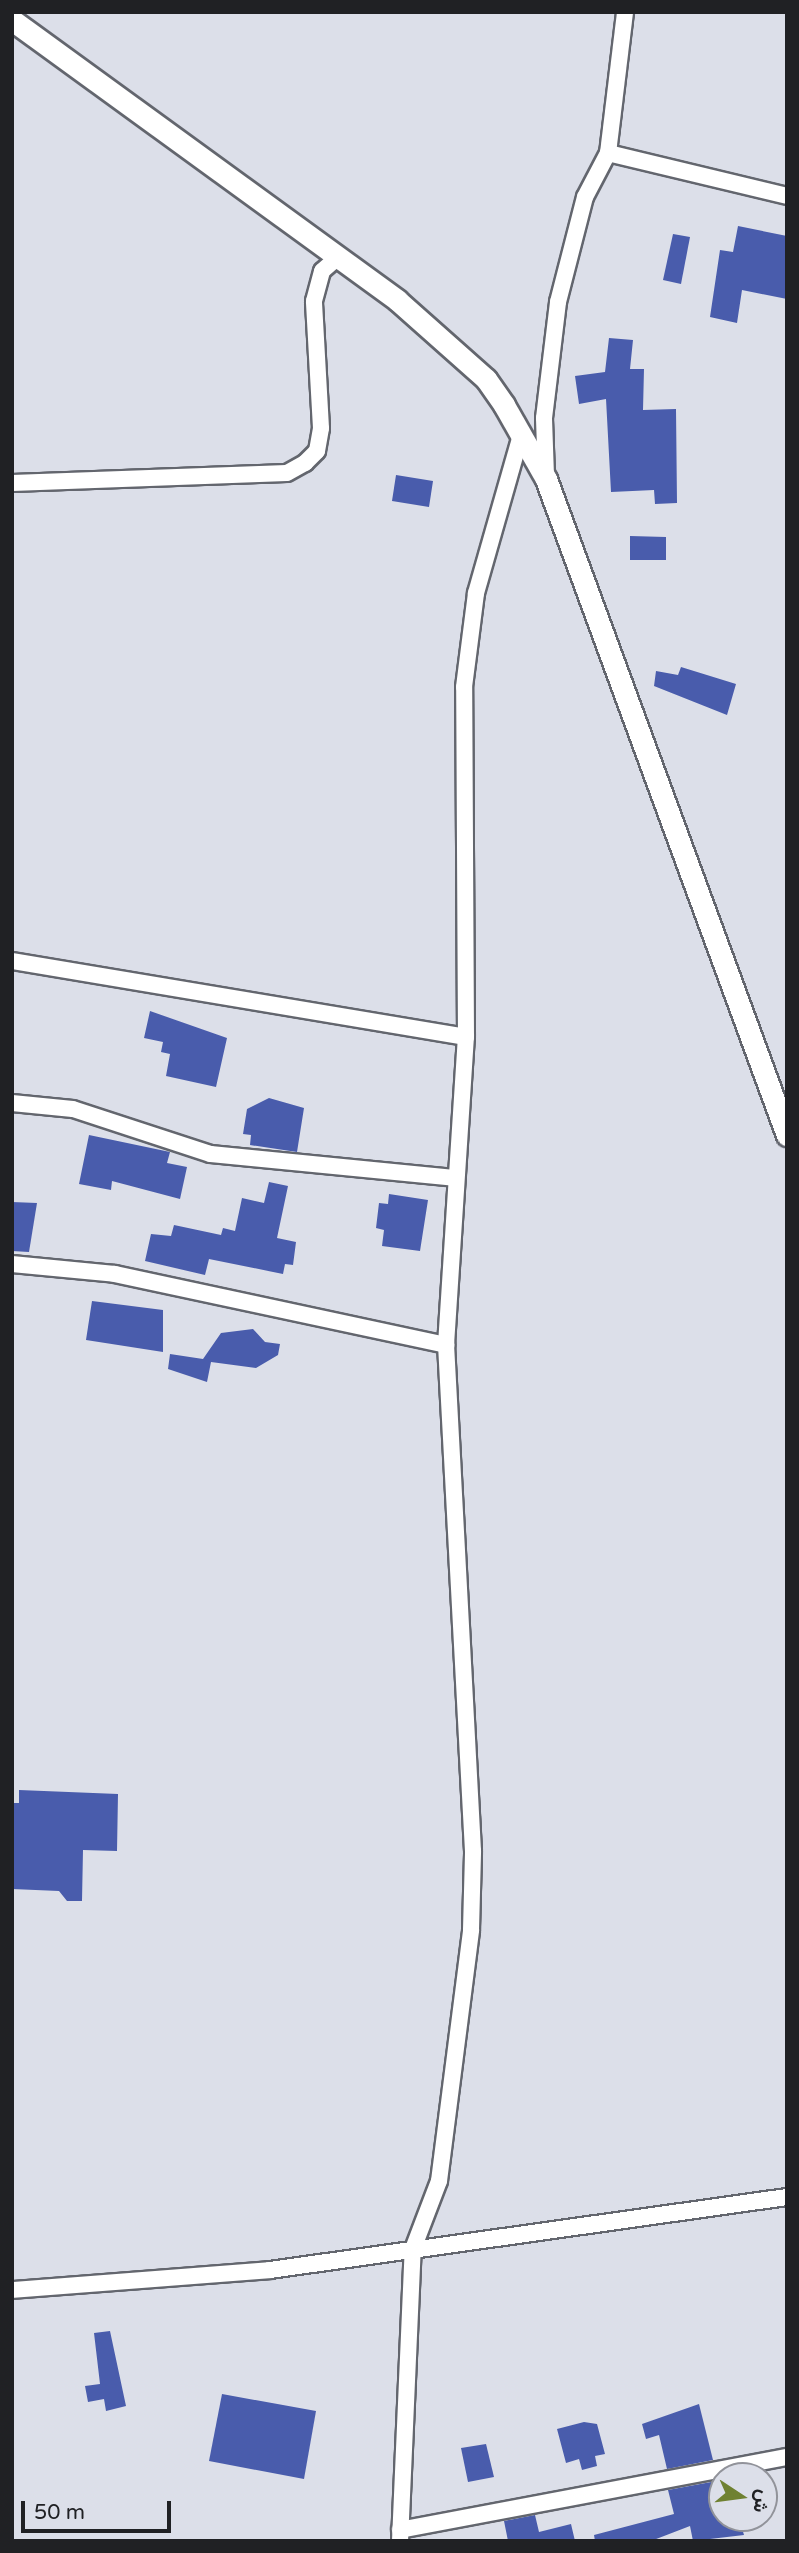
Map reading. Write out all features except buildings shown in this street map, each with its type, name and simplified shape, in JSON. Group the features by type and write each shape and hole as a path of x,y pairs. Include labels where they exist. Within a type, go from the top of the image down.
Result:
{"street":[{"path":"546,479 544,418 558,302 585,197 608,153 625,12"},
{"path":"12,20 338,257 486,379 546,479 787,1135"},
{"path":"608,153 787,196"},
{"path":"12,483 288,473 305,463 317,451 321,428 314,301 323,271 338,257"},
{"path":"521,435 476,593 464,687 466,1037 454,1178 446,1345 470,1725 471,1930 439,2181 413,2249 400,2536 787,2456"},
{"path":"12,961 466,1037"},
{"path":"12,1104 73,1109 211,1154 454,1178"},
{"path":"12,1264 115,1274 446,1345"},
{"path":"12,2290 270,2270 787,2197"}]}
